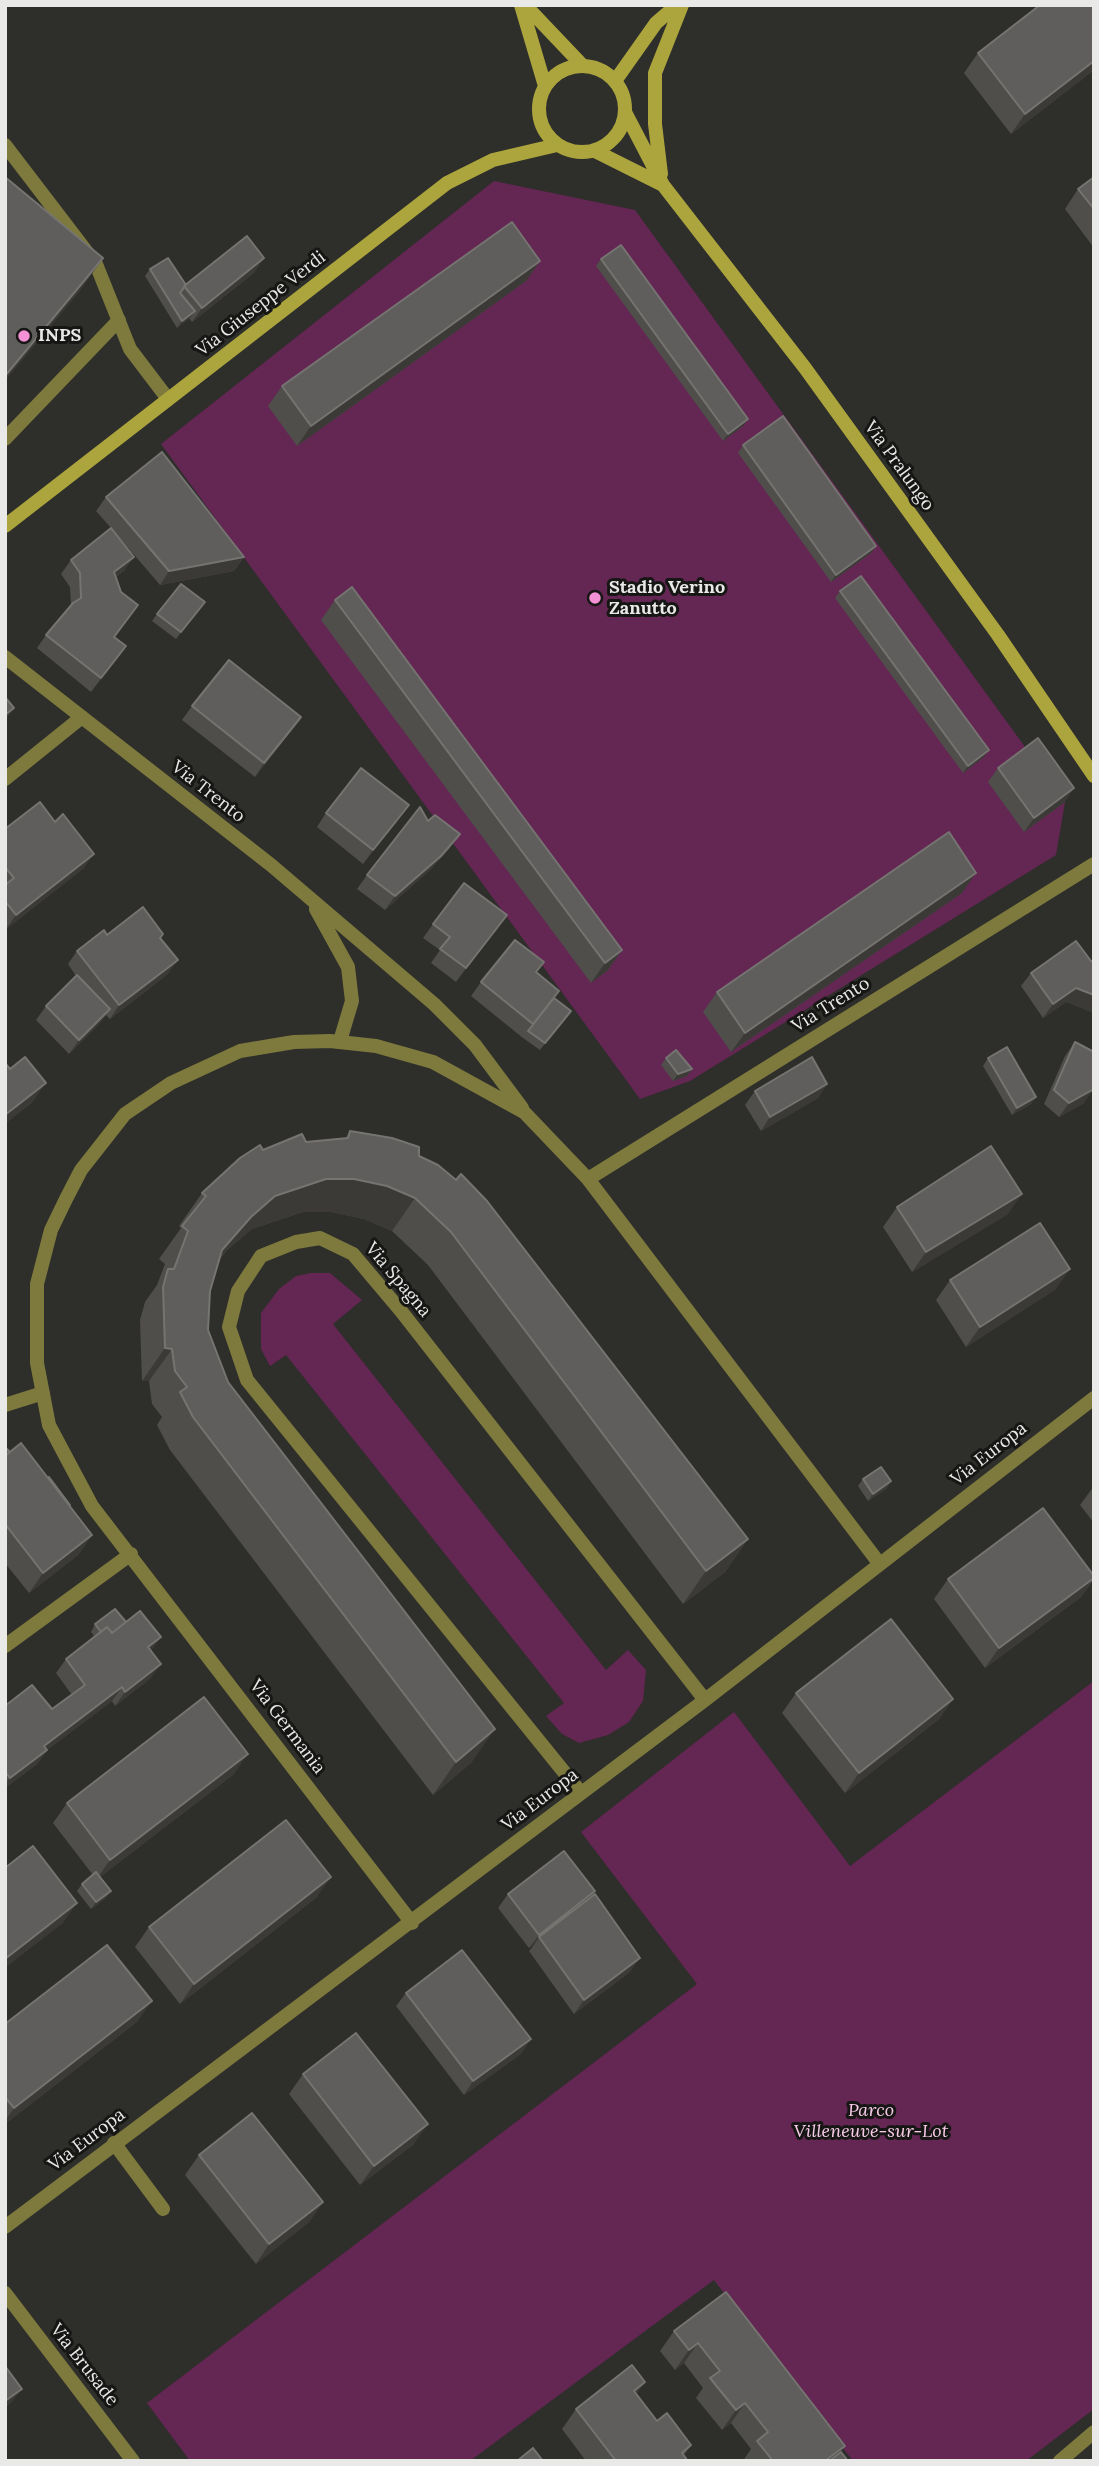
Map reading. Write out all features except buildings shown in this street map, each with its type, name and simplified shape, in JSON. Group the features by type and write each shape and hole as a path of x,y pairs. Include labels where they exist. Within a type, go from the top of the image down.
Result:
{"street":[{"path":"523,5 583,66"},
{"path":"523,5 545,86"},
{"path":"615,81 656,23 679,5"},
{"path":"663,185 655,124 654,80 679,5"},
{"path":"556,145 540,122 539,100 545,86 559,73 583,66 603,71 615,81 624,96 626,114 663,185"},
{"path":"595,150 615,137 626,114"},
{"name":"Via Giuseppe Verdi","path":"5,526 447,183 493,160 556,145 572,151 595,150 663,185"},
{"path":"7,150 96,264 130,349 169,400"},
{"name":"Via Pralungo","path":"663,185 805,368 998,635 1094,776"},
{"path":"5,439 119,320"},
{"name":"Via Trento","path":"5,657 310,899 434,1004 475,1045 524,1112 588,1179 879,1563"},
{"path":"5,779 82,717"},
{"name":"Via Trento","path":"588,1179 1094,864"},
{"name":"Via Trento","path":"310,899 348,967 352,1000 340,1041 376,1046 432,1062 524,1112"},
{"name":"Via Germania","path":"340,1041 294,1042 240,1051 171,1083 125,1114 103,1139 66,1199 51,1230 37,1284 37,1363 49,1425 75,1480 92,1506 412,1923"},
{"name":"Via Spagna","path":"581,1793 247,1380 229,1328 238,1291 261,1256 296,1242 320,1238 353,1254 401,1311 705,1700"},
{"path":"5,1405 43,1393"},
{"name":"Via Europa","path":"5,2227 705,1700 1094,1398"},
{"path":"5,1646 131,1554"},
{"path":"114,2143 163,2209"},
{"name":"Via Brusade","path":"5,2292 133,2461"},
{"path":"1059,2461 1092,2438"}],"green space":[{"name":"Stadio Verino Zanutto","path":"494,181 635,210 1065,802 1056,855 690,1081 640,1099 161,444"},
{"path":"330,1273 362,1300 333,1324 606,1670 628,1650 646,1670 643,1701 629,1722 608,1735 579,1743 562,1734 546,1716 564,1703 286,1355 270,1366 261,1349 261,1313 279,1289 296,1276"},
{"name":"Parco Villeneuve-sur-Lot","path":"1094,1681 1094,2409 1026,2461 853,2461 714,2280 470,2461 190,2461 147,2403 697,1984 581,1832 734,1712 850,1866"}],"place":[{"name":"INPS","path":"24,336"},
{"name":"Stadio Verino Zanutto","path":"595,598"}]}
